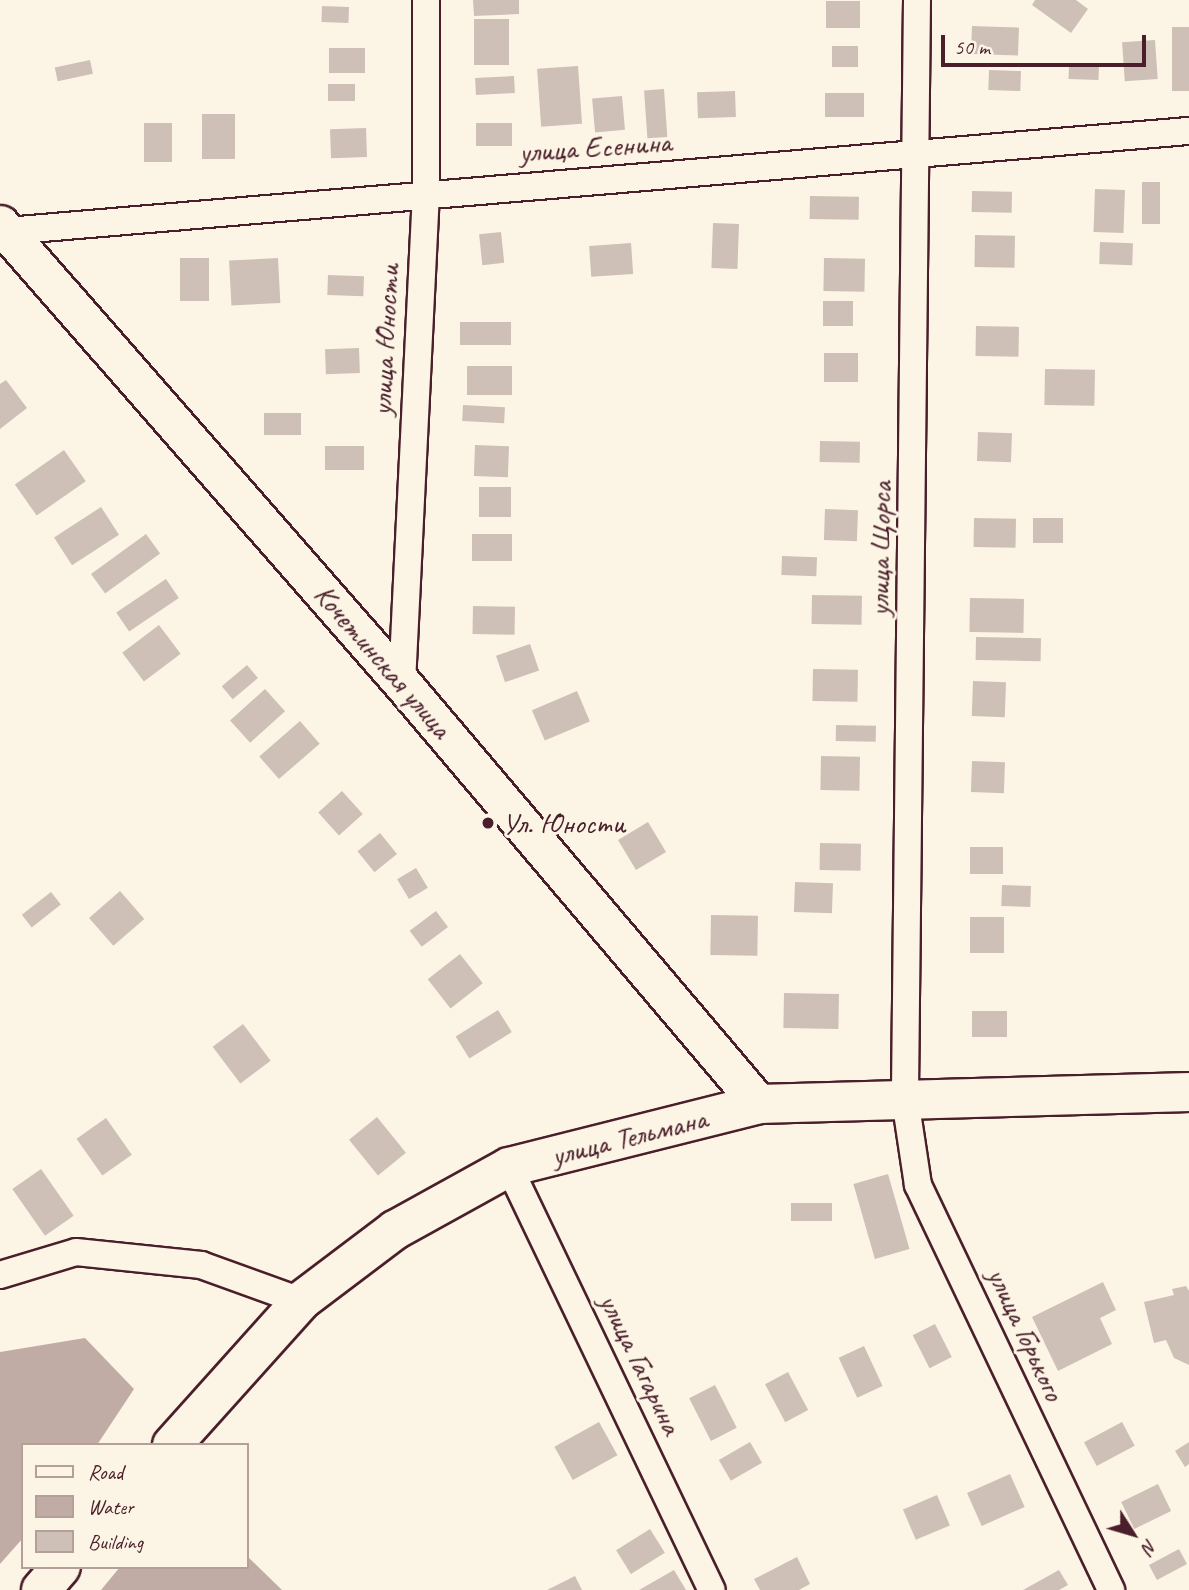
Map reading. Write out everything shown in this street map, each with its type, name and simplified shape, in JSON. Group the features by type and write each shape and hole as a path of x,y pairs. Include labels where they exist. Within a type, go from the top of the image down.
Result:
{"main road":[{"name":"Кочетинская улица","path":"4,227 402,683 759,1104"},
{"name":"улица Тельмана","path":"174,1443 301,1301 395,1230 509,1167 759,1104 1189,1092"},
{"path":"41,1590 59,1569"}],"street":[{"name":"улица Юности","path":"402,683 426,193 426,0"},
{"name":"улица Щорса","path":"905,1099 918,155 917,0"},
{"name":"улица Есенина","path":"4,227 1189,131"},
{"name":"улица Горького","path":"905,1099 918,1185 1111,1590"},
{"name":"улица Гагарина","path":"509,1167 712,1590"},
{"path":"0,1275 76,1252 201,1265 301,1301"}],"water":[{"path":"85,1338 134,1389 98,1443 21,1443 21,1540 0,1564 0,1352"},
{"path":"248,1557 282,1590 101,1590 118,1569 248,1569"}],"building":[{"path":"473,0 519,0 519,14 474,16"},
{"path":"1035,0 1076,0 1088,9 1071,33 1032,5"},
{"path":"826,1 860,1 860,28 826,28"},
{"path":"322,6 349,7 348,23 321,22"},
{"path":"474,19 509,19 509,65 474,65"},
{"path":"972,26 1019,28 1018,56 971,54"},
{"path":"1172,27 1189,27 1189,91 1172,91"},
{"path":"1155,40 1158,79 1125,81 1122,42"},
{"path":"832,46 858,46 858,67 832,67"},
{"path":"329,48 365,48 365,73 329,73"},
{"path":"90,60 93,74 58,81 55,67"},
{"path":"1069,65 1099,66 1098,80 1069,79"},
{"path":"578,66 582,124 541,127 537,69"},
{"path":"989,70 1021,71 1020,91 988,90"},
{"path":"514,76 515,93 476,95 475,78"},
{"path":"328,84 355,84 355,101 328,101"},
{"path":"664,89 667,137 647,138 644,90"},
{"path":"735,91 736,117 698,118 697,92"},
{"path":"825,93 864,93 864,117 825,117"},
{"path":"622,96 625,130 595,132 592,99"},
{"path":"202,114 235,114 235,159 202,159"},
{"path":"144,123 172,123 172,162 144,162"},
{"path":"476,123 512,123 512,146 476,146"},
{"path":"366,128 367,157 331,158 330,129"},
{"path":"1142,182 1160,182 1160,224 1142,224"},
{"path":"1095,189 1125,190 1123,233 1093,232"},
{"path":"972,191 1012,192 1012,213 972,212"},
{"path":"810,196 859,197 859,220 810,219"},
{"path":"713,223 739,224 737,269 711,268"},
{"path":"501,232 504,263 482,265 479,234"},
{"path":"975,235 1015,236 1014,268 974,267"},
{"path":"1100,242 1133,243 1132,265 1099,264"},
{"path":"631,243 633,274 591,277 589,246"},
{"path":"180,258 209,258 209,301 180,301"},
{"path":"278,258 280,303 231,306 229,261"},
{"path":"824,258 865,259 864,292 823,291"},
{"path":"328,275 364,276 363,296 327,295"},
{"path":"823,301 853,301 853,326 823,326"},
{"path":"460,322 511,322 511,345 460,345"},
{"path":"976,326 1019,327 1018,357 975,356"},
{"path":"359,348 360,373 326,374 325,349"},
{"path":"824,353 858,353 858,382 824,382"},
{"path":"467,366 512,366 512,395 467,395"},
{"path":"1045,369 1095,370 1094,406 1044,405"},
{"path":"6,380 27,408 0,429 0,384"},
{"path":"463,405 505,407 504,423 462,421"},
{"path":"264,413 301,413 301,435 264,435"},
{"path":"978,432 1012,433 1011,462 977,461"},
{"path":"820,441 860,442 860,463 820,462"},
{"path":"475,445 509,446 508,477 474,476"},
{"path":"325,446 364,446 364,470 325,470"},
{"path":"64,450 86,481 37,516 15,484"},
{"path":"479,487 511,487 511,517 479,517"},
{"path":"101,507 119,535 72,565 54,537"},
{"path":"825,509 858,510 857,541 824,540"},
{"path":"974,518 1016,519 1015,548 973,547"},
{"path":"1033,518 1063,518 1063,543 1033,543"},
{"path":"146,534 160,553 105,593 91,574"},
{"path":"472,534 512,534 512,561 472,561"},
{"path":"782,556 817,557 816,576 781,575"},
{"path":"166,579 179,598 129,632 116,613"},
{"path":"812,595 862,596 861,625 811,624"},
{"path":"970,598 1024,599 1023,633 969,632"},
{"path":"473,606 515,607 515,635 473,634"},
{"path":"159,625 181,654 144,681 122,653"},
{"path":"976,637 1041,638 1041,661 976,660"},
{"path":"530,644 539,670 505,682 496,656"},
{"path":"247,665 258,678 233,699 222,686"},
{"path":"813,669 858,670 857,702 812,701"},
{"path":"973,681 1006,682 1005,717 972,716"},
{"path":"265,689 285,711 250,743 230,720"},
{"path":"577,691 590,721 545,741 532,710"},
{"path":"300,721 320,744 279,779 259,756"},
{"path":"836,725 876,726 876,742 836,741"},
{"path":"821,756 860,757 859,791 820,790"},
{"path":"972,761 1005,762 1004,793 971,792"},
{"path":"342,791 363,814 339,835 318,812"},
{"path":"648,822 666,852 636,870 618,840"},
{"path":"380,833 397,854 374,872 357,851"},
{"path":"820,843 861,844 861,871 820,870"},
{"path":"970,847 1003,847 1003,874 970,874"},
{"path":"416,868 428,888 409,899 397,879"},
{"path":"795,882 833,883 832,913 794,912"},
{"path":"1002,885 1031,886 1030,907 1001,906"},
{"path":"120,891 144,919 113,946 89,918"},
{"path":"51,892 61,905 32,927 22,915"},
{"path":"436,911 448,927 422,947 410,931"},
{"path":"711,915 758,916 757,956 710,955"},
{"path":"970,917 1004,917 1004,953 970,953"},
{"path":"460,954 483,983 450,1008 428,979"},
{"path":"784,993 839,994 838,1029 783,1028"},
{"path":"498,1010 512,1032 469,1059 456,1036"},
{"path":"972,1011 1007,1011 1007,1037 972,1037"},
{"path":"243,1024 271,1061 240,1084 213,1047"},
{"path":"377,1117 406,1153 378,1175 349,1140"},
{"path":"106,1118 132,1155 102,1176 77,1139"},
{"path":"41,1169 74,1216 45,1236 12,1189"},
{"path":"888,1174 909,1249 875,1259 853,1184"},
{"path":"791,1203 832,1203 832,1221 791,1221"},
{"path":"1103,1282 1116,1310 1100,1318 1112,1344 1058,1371 1032,1317"},
{"path":"1186,1286 1189,1291 1189,1365 1174,1358 1166,1340 1154,1343 1144,1302 1174,1295 1172,1289"},
{"path":"935,1324 952,1357 930,1368 913,1335"},
{"path":"864,1346 883,1386 857,1398 839,1358"},
{"path":"788,1372 808,1410 785,1422 765,1384"},
{"path":"715,1385 737,1428 711,1441 689,1398"},
{"path":"599,1422 617,1455 573,1480 554,1447"},
{"path":"1122,1422 1135,1446 1097,1466 1084,1442"},
{"path":"750,1442 762,1463 731,1481 719,1460"},
{"path":"1189,1442 1189,1464 1185,1467 1175,1451"},
{"path":"1010,1474 1025,1507 982,1526 967,1493"},
{"path":"1158,1484 1171,1511 1134,1529 1121,1502"},
{"path":"937,1495 950,1525 916,1540 903,1509"},
{"path":"650,1529 665,1553 631,1574 616,1550"},
{"path":"1179,1549 1187,1564 1157,1580 1149,1565"},
{"path":"797,1557 810,1584 799,1590 760,1590 754,1579"},
{"path":"674,1570 686,1590 639,1590"},
{"path":"1059,1570 1068,1585 1059,1590 1023,1590"},
{"path":"575,1576 582,1590 547,1590"}],"place":[{"name":"Ул. Юности","path":"488,823"}]}
